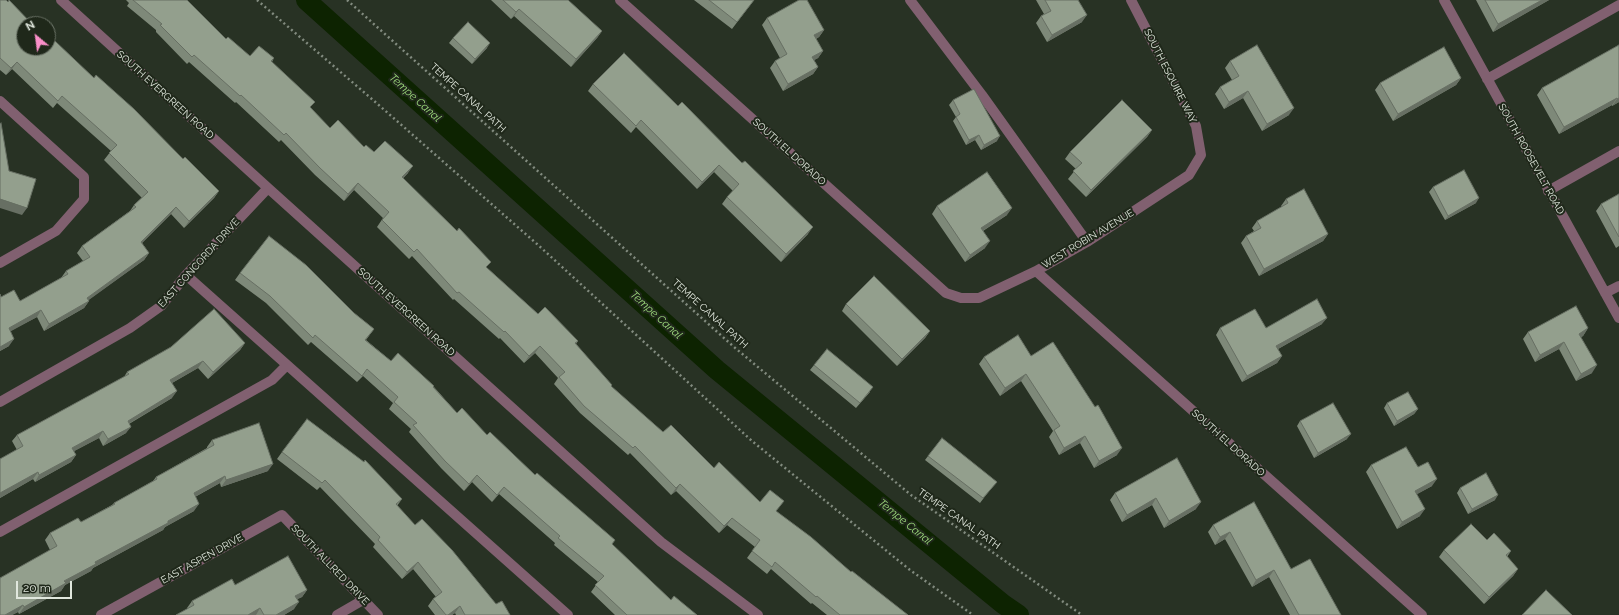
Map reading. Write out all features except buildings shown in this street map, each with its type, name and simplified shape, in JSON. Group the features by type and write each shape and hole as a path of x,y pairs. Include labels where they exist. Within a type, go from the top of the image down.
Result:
{"street":[{"name":"SOUTH EVERGREEN ROAD","path":"61,0 661,542 758,615"},
{"name":"SOUTH EL DORADO","path":"620,0 946,294 961,298"},
{"path":"910,0 982,95 1087,242"},
{"name":"SOUTH ESQUIRE WAY","path":"1131,0 1196,126 1201,154"},
{"name":"SOUTH ROOSEVELT ROAD","path":"1444,0 1619,318"},
{"path":"1487,79 1619,5"},
{"path":"0,101 84,177 84,199 56,231 0,263"},
{"path":"1548,191 1619,151"},
{"name":"WEST ROBIN AVENUE","path":"961,298 979,298 1036,271 1087,242 1189,175 1201,154"},
{"name":"EAST CONCORDA DRIVE","path":"0,402 130,328 161,306 186,275 268,188"},
{"name":"SOUTH EL DORADO","path":"1036,271 1422,615"},
{"path":"186,275 568,615"},
{"path":"1605,293 1619,286"},
{"path":"0,532 272,380 287,365"},
{"name":"SOUTH ALLRED DRIVE","path":"282,515 378,615"},
{"name":"EAST ASPEN DRIVE","path":"102,615 282,515"},
{"path":"337,615 363,600"}],"path":[{"path":"256,0 373,100 537,244 752,442 910,570 973,615"},
{"name":"TEMPE CANAL PATH","path":"347,0 734,347 911,495 1082,615"}],"waterway":[{"name":"Tempe Canal","path":"306,0 717,370 1003,604 1019,615"}]}
